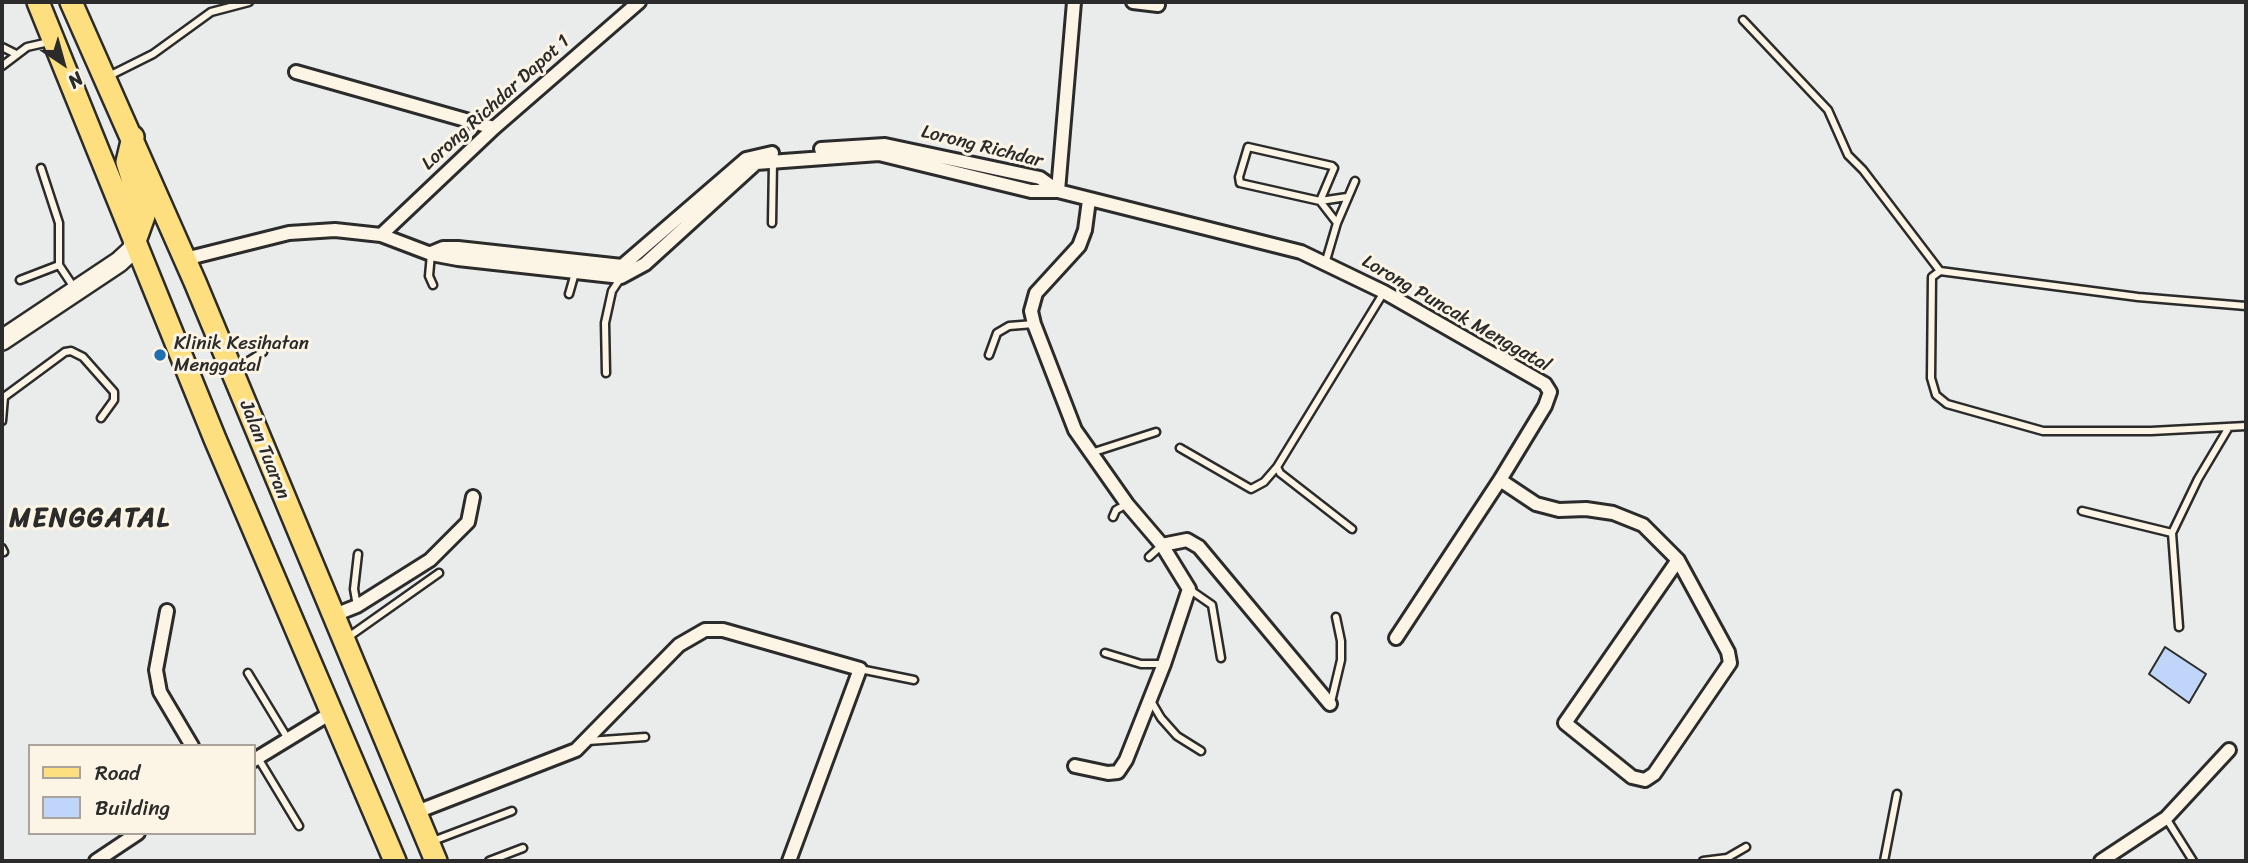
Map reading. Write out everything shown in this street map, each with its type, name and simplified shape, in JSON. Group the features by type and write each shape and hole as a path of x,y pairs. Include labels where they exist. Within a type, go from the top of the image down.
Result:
{"main road":[{"name":"Jalan Tuaran","path":"38,2 215,439 395,861"},
{"name":"Jalan Tuaran","path":"71,2 233,371 332,616 432,852"},
{"path":"2,340 119,262 132,250 144,216 127,162 132,137"},
{"path":"311,661 345,646"}],"street":[{"name":"Lorong Richdar Dapot 1","path":"381,235 494,128 639,2"},
{"path":"1058,191 1074,2"},
{"path":"1133,2 1158,5"},
{"path":"296,72 494,128"},
{"name":"Lorong Richdar","path":"430,254 443,248 458,248 622,266 754,155 885,145 1040,178 1058,191"},
{"name":"Lorong Richdar","path":"621,277 645,264 756,163 879,154 1031,191 1058,191"},
{"name":"Lorong Puncak Menggatal","path":"1058,191 1301,252 1384,292 1545,384 1550,392 1545,406 1500,480"},
{"path":"1075,766 1108,774 1118,772 1164,664 1189,589 1162,545 1127,504 1074,430 1034,324 1031,311 1035,293 1079,246 1085,230 1089,200"},
{"path":"185,259 289,233 335,230 381,235 430,254 621,277"},
{"path":"1396,638 1500,480 1536,504 1559,510 1586,509 1613,513 1643,525 1678,560 1728,652 1730,663 1654,774 1646,780 1632,777 1565,723 1678,560"},
{"path":"332,616 357,606 405,578 453,538 468,522 473,497"},
{"path":"1162,545 1187,540 1199,547 1330,704"},
{"path":"167,611 156,670 160,692 191,744"},
{"path":"414,814 551,760 586,741 679,645 705,630 723,630 860,669 789,861"},
{"path":"256,759 331,713"},
{"path":"2101,861 2166,818 2229,750"},
{"path":"96,861 135,835"}],"lane":[{"path":"106,78 153,54 211,12 249,2"},
{"path":"1743,20 1828,110 1848,155 1863,170 1940,271"},
{"path":"2,66 16,54 54,40"},
{"path":"2,47 16,54"},
{"path":"1321,201 1334,168 1332,166 1248,147 1239,177 1240,183 1321,201 1347,197"},
{"path":"772,223 773,160"},
{"path":"41,168 59,223 59,265 76,290"},
{"path":"1325,264 1337,223 1355,181"},
{"path":"1321,201 1337,223"},
{"path":"430,254 429,276 433,285"},
{"path":"20,281 59,265"},
{"path":"2246,306 2138,297 1940,271 1932,277 1931,378 1936,395 1947,404 2043,431 2151,431 2246,426"},
{"path":"569,294 575,273"},
{"path":"606,373 605,323 612,291 621,277"},
{"path":"1180,449 1251,489 1264,482 1277,467 1384,292"},
{"path":"989,355 997,333 1009,326 1034,324"},
{"path":"2,421 4,397 65,352 71,351 83,357 114,392 114,401 101,418"},
{"path":"233,371 263,352"},
{"path":"2179,627 2172,533 2198,479 2230,427"},
{"path":"1089,453 1156,432"},
{"path":"1277,467 1280,473 1352,529"},
{"path":"1114,517 1116,510 1127,504"},
{"path":"2082,511 2172,533"},
{"path":"1150,557 1162,545"},
{"path":"357,606 354,589 358,554"},
{"path":"345,646 439,573"},
{"path":"1189,589 1212,606 1221,658"},
{"path":"1330,704 1340,660 1341,641 1336,617"},
{"path":"1105,653 1141,664 1164,664"},
{"path":"860,669 914,680"},
{"path":"248,673 288,738"},
{"path":"1150,699 1161,718 1177,736 1201,751"},
{"path":"586,741 645,737"},
{"path":"256,759 299,827"},
{"path":"1884,861 1897,794"},
{"path":"432,852 512,811"},
{"path":"2166,818 2193,861"},
{"path":"1703,861 1727,858 1745,847"},
{"path":"489,861 523,848"}],"building":[{"path":"2165,647 2206,674 2189,703 2149,674"}],"place":[{"name":"Klinik Kesihatan Menggatal","path":"160,355"}],"district":[{"name":"MENGGATAL","path":"90,519"}]}
